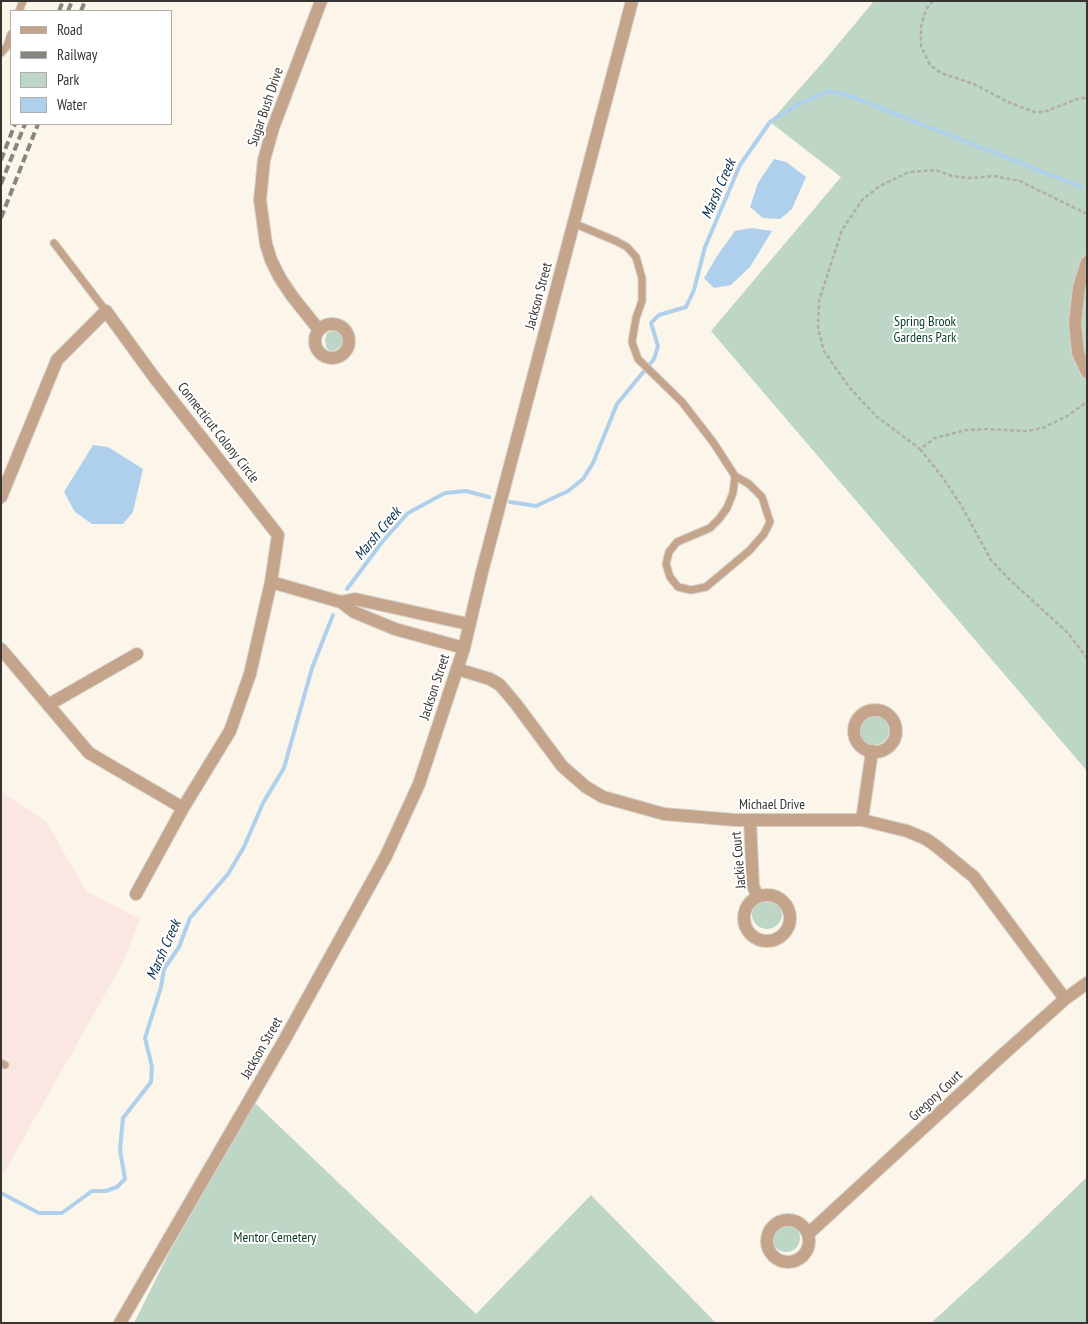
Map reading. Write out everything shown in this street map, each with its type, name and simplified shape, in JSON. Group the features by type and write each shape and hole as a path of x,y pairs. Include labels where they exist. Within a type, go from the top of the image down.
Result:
{"street":[{"name":"Sugar Bush Drive","path":"319,330 284,284 271,260 266,244 260,200 264,160 272,128 321,1"},
{"name":"Jackson Street","path":"120,1323 285,1039 386,856 419,784 464,648 468,624 632,1"},
{"path":"1087,262 1080,287 1074,323 1078,353 1087,372"},
{"path":"1,497 56,360 106,311"},
{"name":"Connecticut Colony Circle","path":"106,311 154,377 278,535 271,582 250,674 230,731 183,808 136,894"},
{"path":"271,582 341,602 354,612 395,629 464,648"},
{"path":"341,602 355,599 468,624"},
{"path":"1,649 89,753 183,808"},
{"path":"48,705 137,654"},
{"name":"Michael Drive","path":"458,668 490,679 500,685 562,766 586,788 603,797 664,814 735,820 862,820 907,831 926,840 974,877 1065,999"},
{"path":"862,820 872,752"},
{"name":"Jackie Court","path":"750,820 753,886 758,897"},
{"name":"Gregory Court","path":"808,1234 1065,999 1087,983"}],"lane":[{"path":"1,53 7,46 10,37"},
{"path":"573,223 616,241 627,247 636,257 642,278 642,301 636,318 632,342 638,359 682,402 713,442 735,476 749,484 762,497 770,522 764,534 749,551 706,587 691,590 678,587 670,577 666,564 669,552 677,542 710,528 728,508 733,493 735,476"},
{"name":"Connecticut Colony Circle","path":"54,243 106,311"}],"path":[{"path":"932,1 926,9 921,46 930,65 941,73 974,84 1008,102 1034,112 1044,112 1080,98 1087,98"},
{"path":"1087,213 1020,180 994,176 971,178 952,176 936,170 909,172 880,186 863,200 842,230 819,301 818,328 824,351 849,388 876,416 920,449 941,475 961,505 991,560 1068,633 1087,658"},
{"path":"920,449 935,438 966,430 1026,431 1043,428 1067,416 1087,402"}],"shaded area":[{"path":"1,792 46,821 86,891 140,919 121,966 1,1178"}],"green space":[{"name":"Spring Brook Gardens Park","path":"874,1 1087,1 1087,771 711,331 841,177 770,122"},
{"path":"338,329 342,332 344,338 342,345 331,352 326,347 325,339 327,333"},
{"path":"874,715 885,719 889,730 885,741 874,745 863,741 859,730 863,719"},
{"path":"767,899 778,903 782,914 778,925 767,929 756,925 752,914 756,903"},
{"name":"Mentor Cemetery","path":"255,1103 476,1314 591,1195 716,1323 134,1323 170,1251"},
{"path":"1087,1177 1087,1323 931,1323 1024,1238"},
{"path":"786,1224 796,1228 800,1238 796,1248 786,1252 776,1248 772,1238 776,1228"}],"water":[{"path":"774,159 786,162 806,177 792,209 780,219 763,218 750,207 758,183"},
{"path":"752,228 772,231 750,267 731,285 714,288 704,278 717,256 735,231"},
{"path":"93,445 108,447 143,469 133,512 123,524 92,524 75,512 64,492"}],"waterway":[{"name":"Marsh Creek","path":"510,502 536,506 568,491 583,479 593,463 617,404 654,359 658,346 651,323 659,315 686,307 694,290 705,247 740,165 770,122 802,102 829,91 850,96 1081,187"},
{"name":"Marsh Creek","path":"347,589 382,542 408,513 445,493 466,491 489,497"},
{"name":"Marsh Creek","path":"1,1193 39,1213 62,1213 92,1191 106,1191 117,1187 125,1179 120,1150 123,1118 151,1082 152,1067 145,1038 161,987 164,969 179,947 190,918 228,874 244,847 263,803 284,768 312,668 333,615"}],"railway":[{"path":"59,10 63,1"},
{"path":"68,10 72,1"},
{"path":"81,10 85,1"},
{"path":"1,160 15,125"},
{"path":"1,184 25,125"},
{"path":"1,218 38,125"}]}
